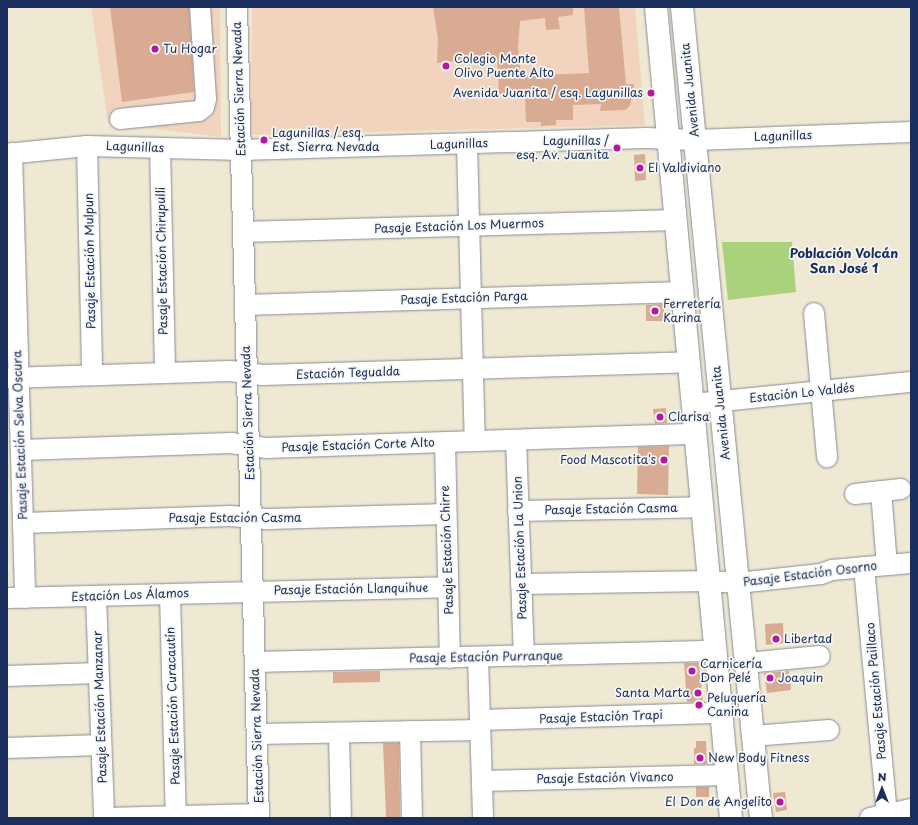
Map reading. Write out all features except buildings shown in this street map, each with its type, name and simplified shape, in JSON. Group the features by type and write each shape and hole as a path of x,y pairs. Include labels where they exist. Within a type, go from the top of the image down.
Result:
{"main road":[{"path":"656,7 731,818"},
{"name":"Avenida Juanita","path":"682,7 761,818"}],"street":[{"path":"120,119 199,111 204,107 206,99 200,7"},
{"name":"Estación Sierra Nevada","path":"237,7 259,816"},
{"name":"Lagunillas","path":"10,154 87,146 241,150 668,138 695,140 911,132"},
{"path":"467,144 475,441"},
{"name":"Pasaje Estación Mulpun","path":"87,146 92,375"},
{"name":"Pasaje Estación Chirupulli","path":"160,148 165,373"},
{"name":"Pasaje Estación Selva Oscura","path":"10,154 13,378 21,450 23,523 16,598"},
{"name":"Pasaje Estación Los Muermos","path":"243,232 676,220"},
{"name":"Pasaje Estación Parga","path":"245,305 682,292"},
{"path":"814,313 827,457"},
{"name":"Estación Tegualda","path":"13,378 230,371 263,375 689,362"},
{"name":"Estación Lo Valdés","path":"693,404 911,382"},
{"name":"Pasaje Estación Corte Alto","path":"21,450 231,443 266,448 696,434"},
{"name":"Pasaje Estación La Union","path":"516,440 524,656"},
{"name":"Pasaje Estación Chirre","path":"444,442 450,658"},
{"path":"855,494 901,489"},
{"path":"881,491 887,565"},
{"name":"Pasaje Estación Casma","path":"518,511 703,507"},
{"name":"Pasaje Estación Casma","path":"23,523 232,516 269,519 446,514"},
{"name":"Pasaje Estación Osorno","path":"710,581 738,583 821,574 832,570 911,563"},
{"name":"Pasaje Estación Paillaco","path":"864,567 878,816"},
{"path":"521,584 710,581"},
{"name":"Pasaje Estación Llanquihue","path":"253,591 448,587"},
{"name":"Estación Los Álamos","path":"16,598 253,591"},
{"name":"Pasaje Estación Curacautín","path":"170,594 176,817"},
{"name":"Pasaje Estación Manzanar","path":"96,596 105,818"},
{"name":"Pasaje Estación Purranque","path":"255,662 716,651"},
{"path":"746,663 820,656"},
{"path":"478,657 483,818"},
{"path":"7,676 98,673"},
{"name":"Pasaje Estación Trapi","path":"257,734 410,731 480,725 722,713"},
{"path":"753,736 829,730"},
{"path":"410,731 412,818"},
{"path":"339,733 341,818"},
{"path":"7,748 101,745"},
{"name":"Pasaje Estación Vivanco","path":"482,781 728,775"},
{"path":"878,816 911,809"},
{"path":"105,818 259,816"}],"shaded area":[{"path":"91,7 220,7 221,137 108,123"},
{"name":"Colegio Monte Olivo Puente Alto","path":"252,7 635,7 645,125 251,135"}],"green space":[{"path":"722,242 792,242 796,292 728,300"}],"place":[{"name":"Tu Hogar","path":"155,49"},
{"name":"Colegio Monte Olivo Puente Alto","path":"446,66"},
{"name":"Avenida Juanita / esq. Lagunillas","path":"651,93"},
{"name":"Lagunillas / esq. Est. Sierra Nevada","path":"264,140"},
{"name":"Lagunillas / esq. Av. Juanita","path":"617,148"},
{"name":"El Valdiviano","path":"640,168"},
{"name":"Ferretería Karina","path":"655,311"},
{"name":"Clarisa","path":"660,417"},
{"name":"Food Mascotita's","path":"664,460"},
{"name":"Libertad","path":"776,639"},
{"name":"Carnicería Don Pelé","path":"692,671"},
{"name":"Joaquin","path":"770,678"},
{"name":"Santa Marta","path":"698,693"},
{"name":"Peluquería Canina","path":"699,705"},
{"name":"New Body Fitness","path":"700,758"},
{"name":"El Don de Angelito","path":"780,802"}],"district":[{"name":"Población Volcán San José 1","path":"844,262"}]}
